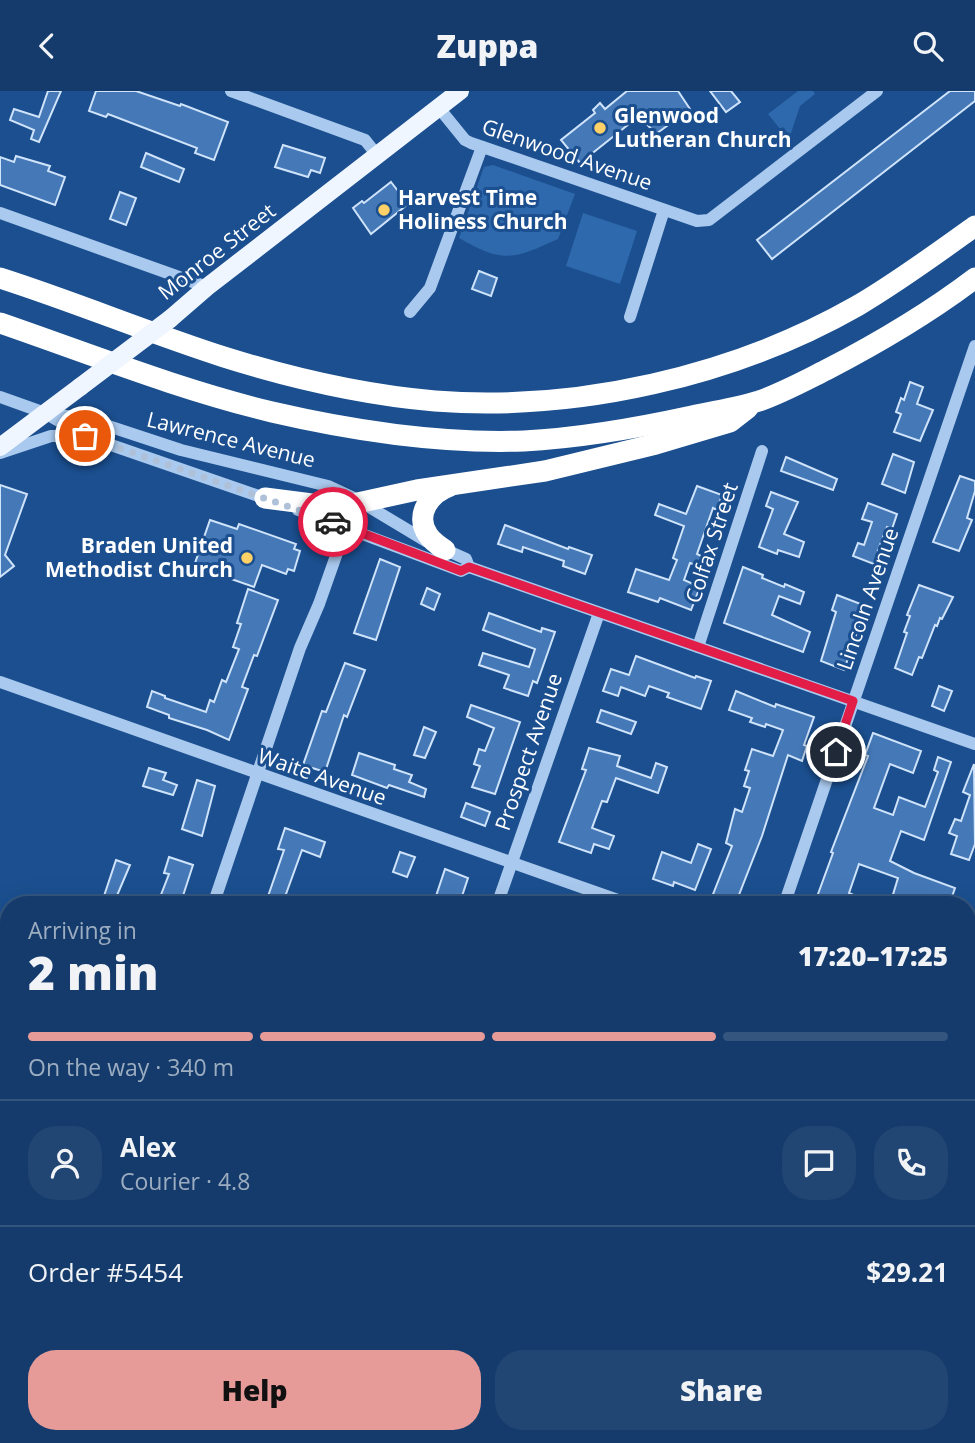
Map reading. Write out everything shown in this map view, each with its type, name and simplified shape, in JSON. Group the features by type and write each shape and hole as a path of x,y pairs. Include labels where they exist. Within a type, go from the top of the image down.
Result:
{"highway":[{"path":"0,276 225,357 330,385 436,401 505,402 578,397 679,379 750,355 855,307 899,280 975,226"},
{"path":"0,323 235,402 328,424 417,437 513,441 648,426 758,401 795,386 847,359 950,297 975,278"},
{"path":"265,498 312,504 358,502 545,471 656,444 730,422 758,401"},
{"path":"444,550 426,533 424,515 432,495 453,485"}],"main road":[{"name":"Monroe Street","path":"0,447 170,319 207,287 460,91"}],"street":[{"path":"231,91 365,140 377,155"},
{"name":"Glenwood Avenue","path":"439,108 465,140 703,220 877,91"},
{"path":"410,312 430,288 482,146"},
{"path":"630,317 664,209"},
{"path":"0,213 207,287"},
{"name":"Lincoln Avenue","path":"787,896 975,346"},
{"name":"Lawrence Avenue","path":"0,397 45,413 85,436 346,527 461,571 469,567 975,744"},
{"name":"Lawrence Avenue","path":"45,413 87,419 181,450 317,482 444,550 466,559 469,567"},
{"path":"0,453 51,436 85,436"},
{"name":"Colfax Street","path":"698,647 762,451"},
{"path":"215,896 300,648 358,502"},
{"name":"Prospect Avenue","path":"499,896 599,613"},
{"name":"Waite Avenue","path":"0,682 606,896"}],"shaded area":[{"path":"798,91 813,91 815,94 800,106 790,136 783,127 780,129 768,114"},
{"path":"493,165 575,194 558,239 530,251 508,256 487,252 459,238 484,167"},
{"path":"583,213 637,231 620,284 566,266"}],"building":[{"path":"48,91 61,91 39,142 31,139 34,130 10,120 14,109 39,117"},
{"path":"96,91 136,91 228,122 214,160 195,153 197,148 108,114 106,117 89,111"},
{"name":"Glenwood Lutheran Church","path":"627,91 678,91 690,109 656,134 639,116 580,163 561,140 595,113 593,110 600,103 605,109"},
{"path":"710,91 731,91 740,102 726,112"},
{"path":"950,91 975,91 975,101 772,259 757,240"},
{"path":"283,145 325,158 320,173 311,170 308,177 275,167"},
{"path":"146,153 184,169 179,182 141,167"},
{"path":"16,156 50,166 48,171 65,177 55,205 0,185 0,157 14,162"},
{"path":"391,182 408,204 371,234 353,208"},
{"path":"120,192 136,198 126,225 110,219"},
{"path":"479,271 497,278 491,296 472,289"},
{"path":"910,382 923,387 917,404 933,410 920,441 894,432 901,414 896,412 901,398 904,400"},
{"path":"893,454 914,462 905,493 882,484"},
{"path":"786,457 837,479 833,490 781,471"},
{"path":"960,476 975,481 975,491 967,518 972,520 959,551 933,542"},
{"path":"0,485 27,494 5,555 14,566 0,577"},
{"path":"697,486 722,495 717,510 713,508 697,554 705,558 702,567 690,563 684,580 700,587 691,610 660,598 658,602 628,592 636,569 669,580 677,560 673,558 684,526 655,515 659,504 686,514"},
{"path":"771,492 798,502 784,534 804,542 799,557 778,550 777,554 759,547 773,509 766,506"},
{"path":"868,503 897,514 892,529 887,527 878,550 884,552 879,566 853,556 858,543 864,545 872,522 862,519"},
{"name":"Braden United Methodist Church","path":"210,520 237,529 239,524 296,544 294,549 300,551 294,571 288,569 286,574 262,565 254,587 194,566"},
{"path":"505,525 568,549 569,547 592,555 585,574 563,566 564,561 523,547 522,552 498,544"},
{"path":"380,559 400,567 376,640 354,633"},
{"path":"743,567 763,575 762,578 804,592 800,604 779,596 772,615 810,632 803,652 724,623"},
{"path":"919,585 953,597 942,619 935,625 912,675 895,668 907,633 904,632 910,616 907,615"},
{"path":"427,588 440,594 434,610 421,604"},
{"path":"248,589 278,600 242,687 248,689 229,740 147,707 152,691 206,712 210,700 214,702 222,680 226,682 239,649 233,647 241,624 237,623"},
{"path":"837,595 866,606 844,670 821,661 836,612 832,610"},
{"path":"489,613 541,632 542,628 555,632 537,683 533,681 528,696 504,688 509,675 479,665 483,653 529,667 535,649 483,630"},
{"path":"636,656 695,678 696,676 711,681 701,709 667,697 669,693 649,686 645,696 621,687 618,696 603,691 611,669 629,675"},
{"path":"345,663 365,670 347,717 344,715 325,772 303,765 322,711 326,712"},
{"path":"939,686 952,691 944,711 932,706"},
{"path":"736,691 775,707 776,704 814,717 804,745 807,746 802,761 788,755 762,836 739,896 712,896 732,846 726,843 735,809 742,812 750,788 744,786 749,771 745,770 752,749 773,756 783,730 750,722 752,718 729,710"},
{"path":"471,705 520,722 495,794 472,787 480,766 474,764 479,749 485,751 494,728 467,717"},
{"path":"601,710 636,722 631,734 597,722"},
{"path":"424,727 436,732 425,758 414,755"},
{"path":"873,733 921,751 913,773 890,764 874,808 893,815 899,797 925,807 938,772 934,770 938,757 951,762 924,840 901,831 890,861 955,888 952,896 893,896 898,878 859,864 849,893 856,896 817,896 868,756 865,755"},
{"path":"589,748 620,756 617,766 651,778 656,763 667,767 658,793 616,778 607,802 602,801 592,828 614,836 609,849 594,844 591,853 559,842 586,770 582,769"},
{"path":"359,753 395,765 394,769 412,775 409,782 426,789 424,797 389,785 387,788 352,775"},
{"path":"974,764 975,844 969,860 951,854 957,836 949,833 955,819 961,821 970,795 963,792"},
{"path":"149,768 166,773 163,780 177,785 173,795 143,786"},
{"path":"197,780 215,786 202,836 182,829"},
{"path":"466,803 490,812 485,826 461,817"},
{"path":"285,828 325,842 320,857 302,850 285,896 268,896 284,850 278,849"},
{"path":"698,844 711,849 695,890 674,882 673,886 653,879 662,852 691,863"},
{"path":"400,852 415,857 407,877 393,872"},
{"path":"169,857 193,865 183,896 160,896 169,874 164,873"},
{"path":"116,860 130,865 117,896 104,896"},
{"path":"445,869 468,878 462,896 436,896"}],"way so far":[{"path":"85,436 333,522"}],"place":[{"name":"Glenwood Lutheran Church","path":"600,128"},
{"name":"Harvest Time Holiness Church","path":"384,210"},
{"name":"Braden United Methodist Church","path":"247,558"}],"route":[{"path":"333,522 461,571 469,567 853,701 836,752"}]}
